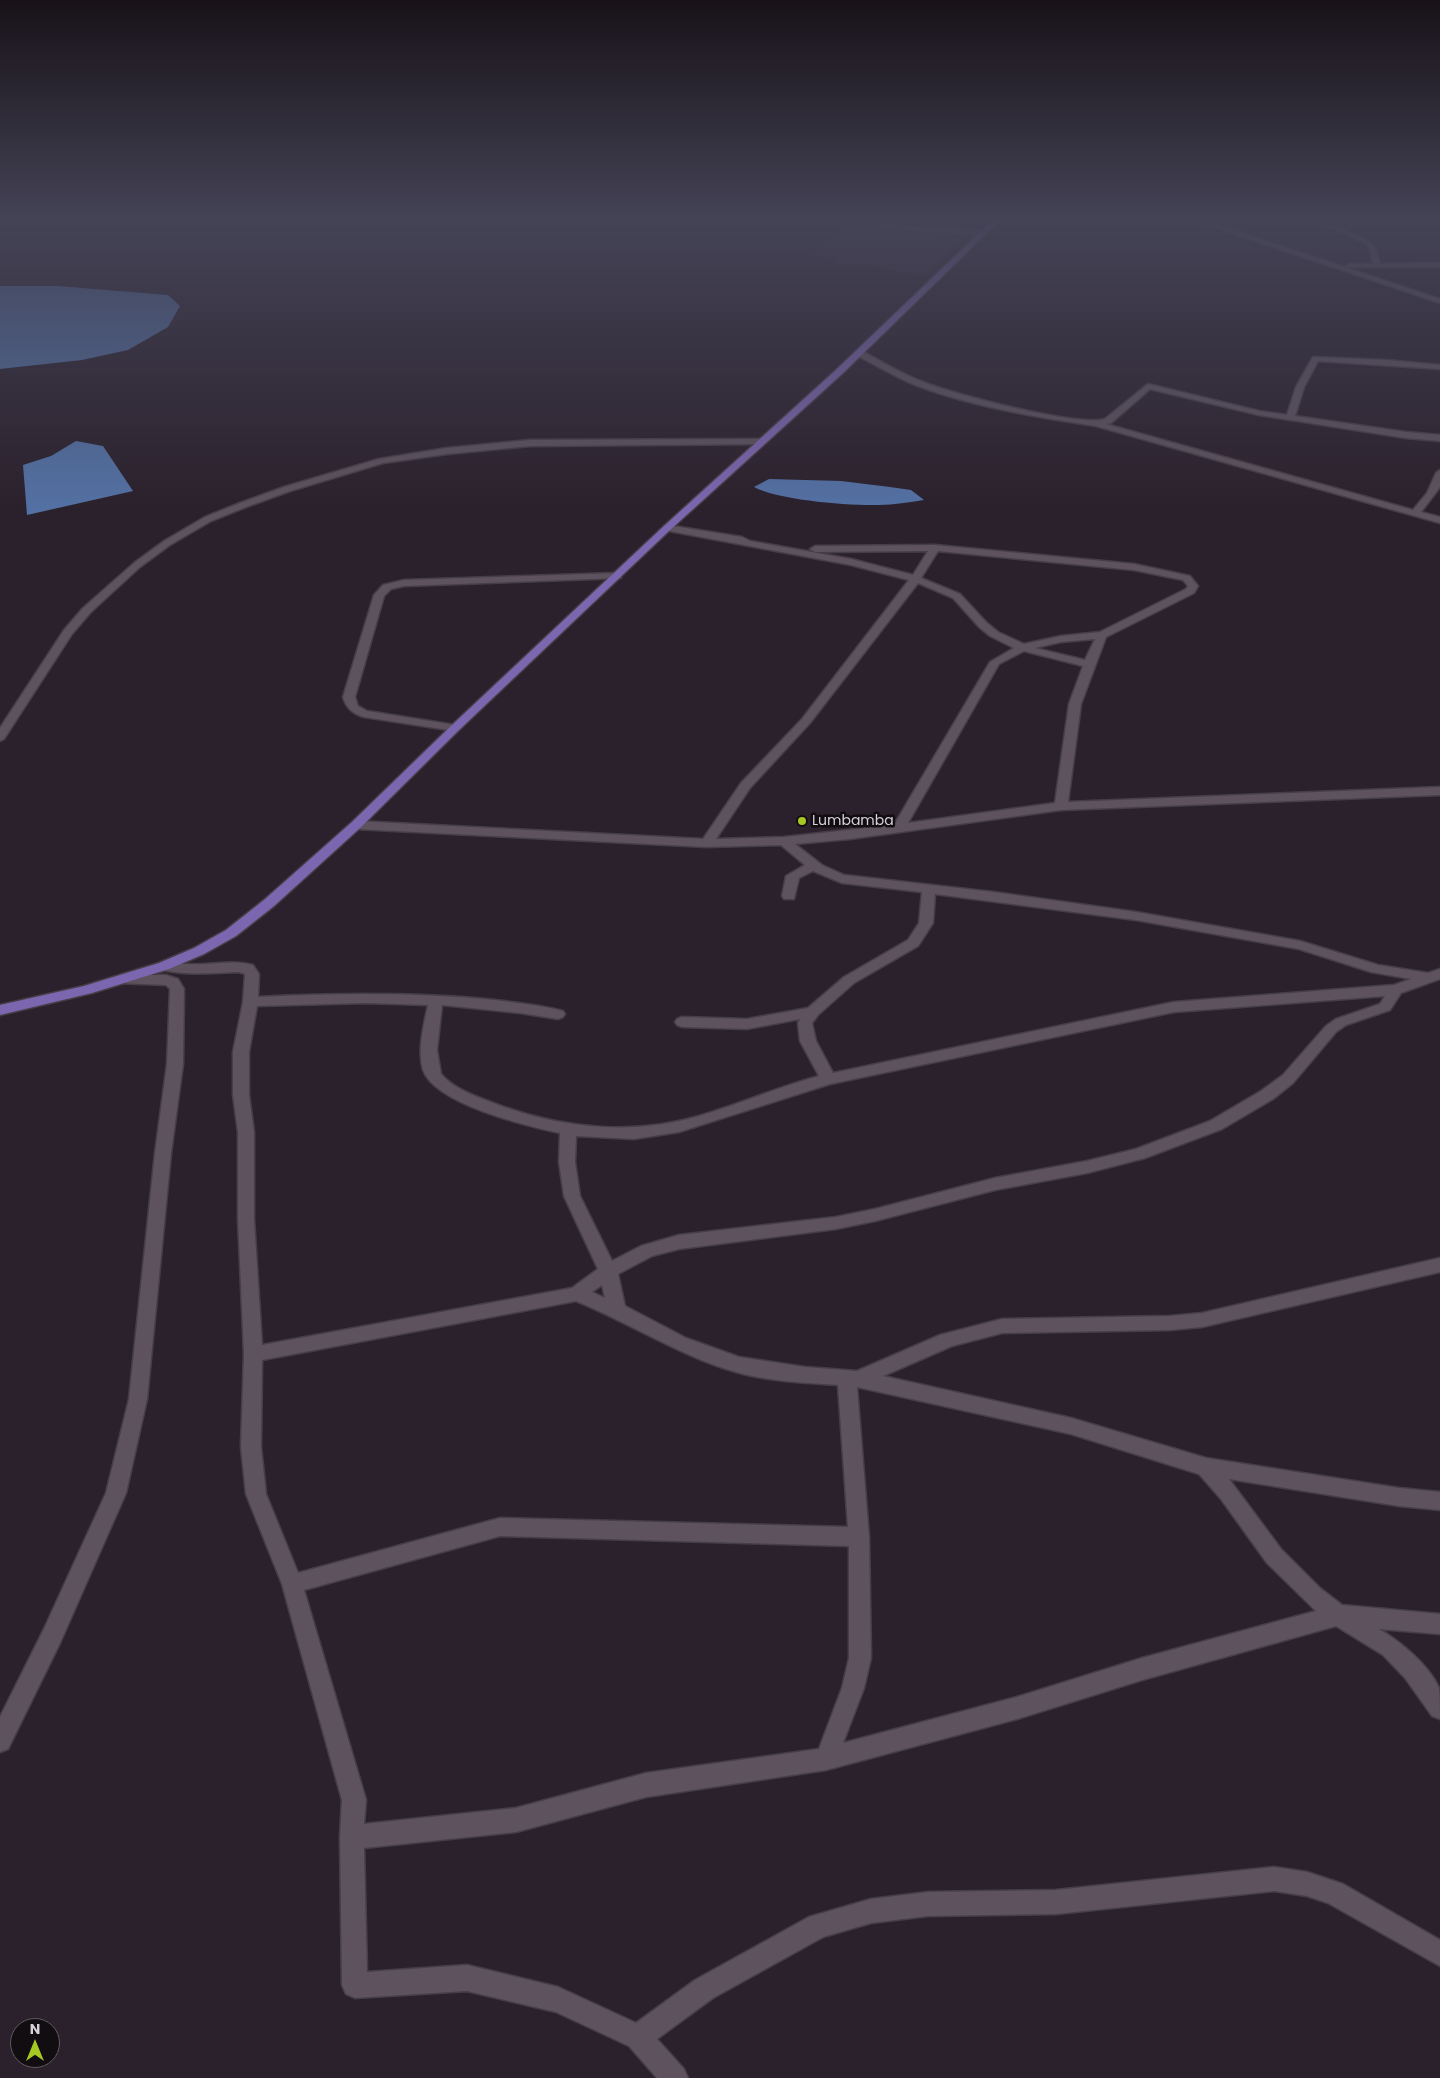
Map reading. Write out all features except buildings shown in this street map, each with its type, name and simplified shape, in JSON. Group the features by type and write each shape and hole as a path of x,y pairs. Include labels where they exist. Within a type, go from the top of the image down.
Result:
{"main road":[{"path":"0,1010 87,990 164,966 199,951 231,933 269,903 356,825 455,728 667,528 897,317"}],"street":[{"path":"859,353 918,383 952,395 1053,417 1097,424 1440,520"},
{"path":"1290,418 1300,387 1316,359 1386,362 1440,367"},
{"path":"1097,424 1108,421 1148,386 1237,408 1290,418 1440,438"},
{"path":"0,737 63,638 87,610 137,565 167,543 208,519 243,505 287,489 382,461 447,451 530,443 761,442"},
{"path":"1416,512 1430,496 1438,482 1440,473"},
{"path":"667,528 815,550 935,548 1146,568 1186,578 1192,582 1194,586 1190,591 1102,635 1078,636 1022,648 995,662 899,828"},
{"path":"734,539 748,544 841,559 916,577 954,594 962,600 982,625 996,635 1022,648 1089,664"},
{"path":"707,843 745,786 806,720 916,577 935,548"},
{"path":"815,550 841,559"},
{"path":"455,728 364,714 350,706 349,697 379,595 383,590 404,583 616,576"},
{"path":"1061,806 1075,704 1089,664 1102,635"},
{"path":"356,825 707,843 784,841 899,828 1061,806 1440,791"},
{"path":"784,841 826,875 842,880 929,889 1136,916 1300,945 1328,952 1376,969 1434,976"},
{"path":"789,896 793,876 813,866"},
{"path":"828,1079 808,1041 805,1023 813,1012 849,980 913,943 926,923 929,889"},
{"path":"164,966 187,969 239,967 248,968 252,974 250,1002 241,1052 241,1095 246,1132 246,1219 254,1354 251,1447 256,1494 292,1584 354,1800 352,1837 355,1985 467,1978 558,2000 638,2037 675,2078"},
{"path":"436,999 430,1047 430,1066 433,1076 446,1088 497,1112 568,1130 624,1133 656,1131 720,1116 828,1079 1174,1007 1396,990 1434,976"},
{"path":"0,1741 52,1636 116,1493 138,1400 175,1064 177,989 173,982 166,980 121,980"},
{"path":"254,1354 577,1294 608,1271 647,1250 679,1242 836,1223 875,1215 995,1184 1087,1167 1138,1154 1216,1125 1268,1095 1288,1079 1331,1029 1341,1022 1385,1007 1396,990"},
{"path":"250,1002 321,998 436,999 507,1005 558,1014"},
{"path":"682,1022 747,1024 813,1012"},
{"path":"568,1130 567,1162 572,1196 608,1271 617,1310"},
{"path":"852,1379 947,1339 976,1330 1002,1326 1170,1323 1202,1320 1440,1265"},
{"path":"577,1294 617,1310 680,1343 738,1365 805,1375 852,1379 1071,1426 1206,1467 1399,1497 1440,1501"},
{"path":"826,1758 853,1688 860,1658 860,1538 852,1379"},
{"path":"1206,1467 1228,1493 1274,1556 1313,1595 1338,1615 1391,1648 1413,1670 1440,1708"},
{"path":"292,1584 500,1527 860,1538"},
{"path":"352,1837 516,1820 646,1785 826,1758 1017,1708 1150,1666 1338,1615 1440,1624"},
{"path":"638,2037 704,1989 818,1926 871,1911 928,1904 1056,1902 1274,1879 1307,1884 1334,1893 1440,1954"}],"water":[{"path":"0,317 174,317 168,327 128,350 82,360 0,369"},
{"path":"76,441 103,446 133,491 27,515 23,465 51,456"},
{"path":"769,479 841,481 890,487 911,490 924,500 885,505 833,503 796,499 765,492 754,487"}],"place":[{"name":"Lumbamba","path":"802,821"}]}
